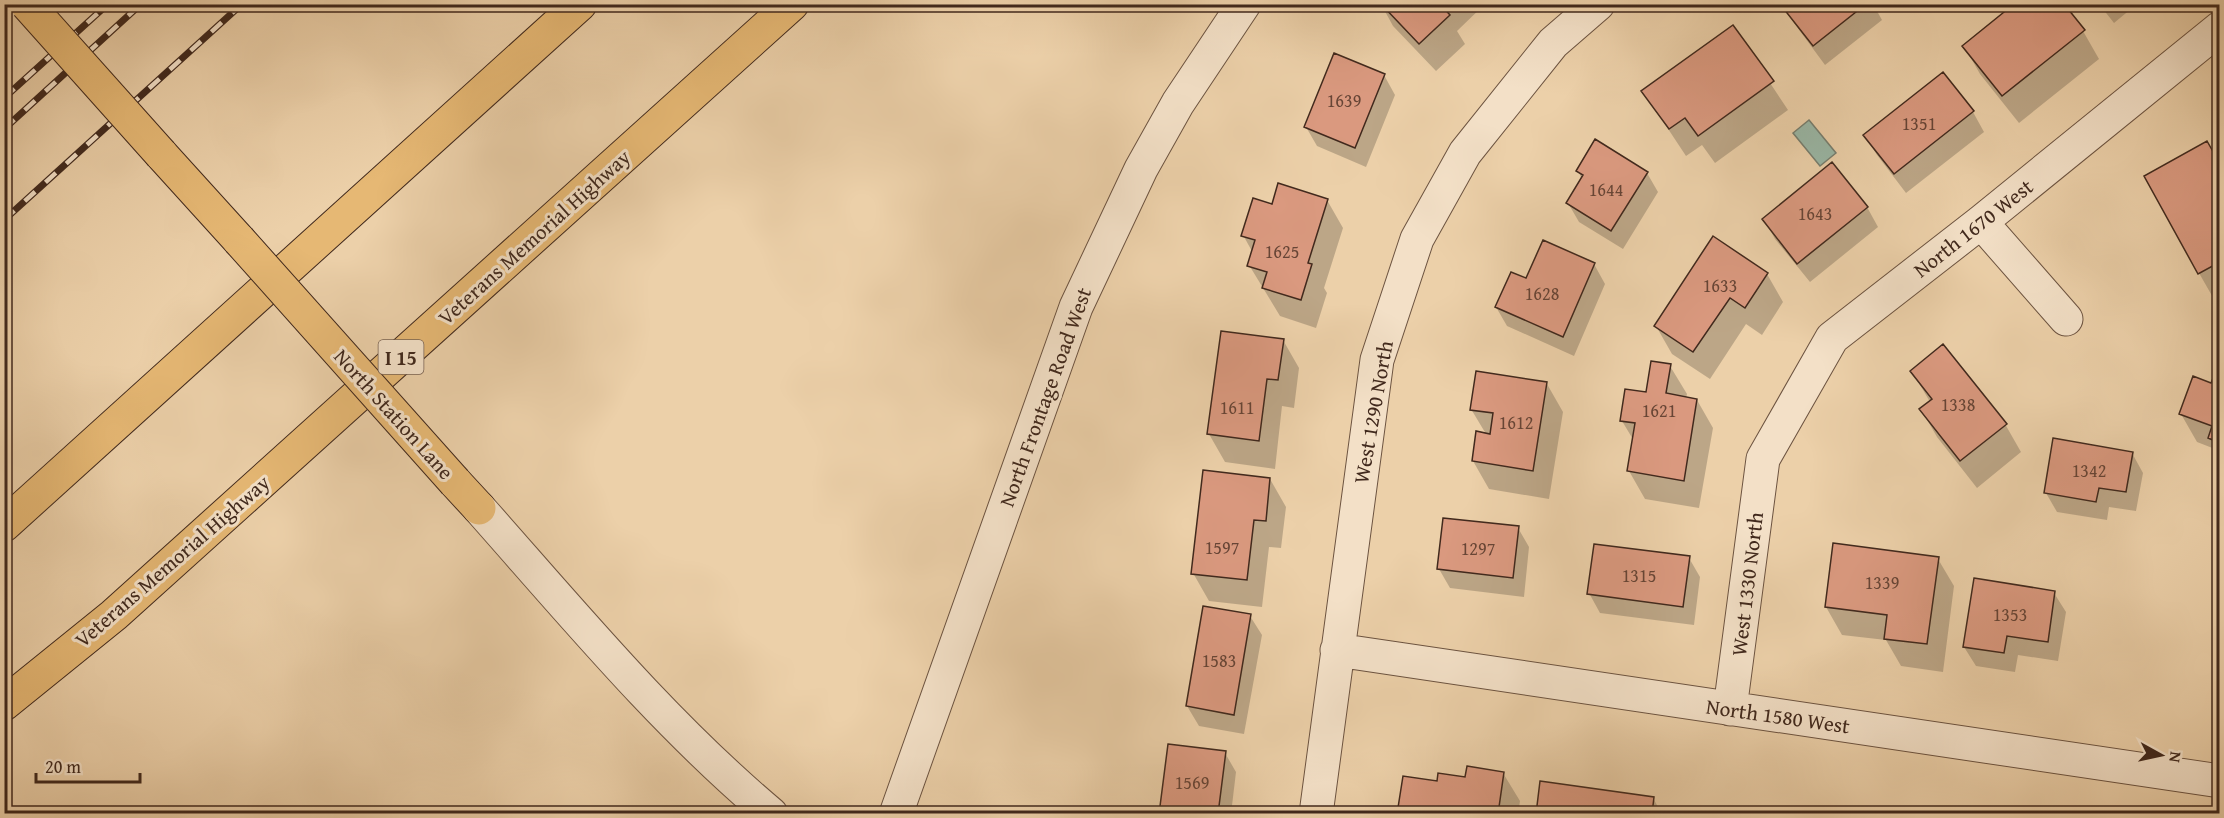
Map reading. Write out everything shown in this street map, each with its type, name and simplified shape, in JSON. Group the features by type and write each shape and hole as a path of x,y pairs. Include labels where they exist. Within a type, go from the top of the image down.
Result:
{"main road":[{"name":"North Station Lane","path":"27,4 479,508"},
{"path":"4,525 580,4"},
{"name":"Veterans Memorial Highway","path":"4,704 114,615 792,4"}],"street":[{"name":"North Frontage Road West","path":"896,813 1076,307 1141,169 1178,103 1244,4"},
{"name":"West 1290 North","path":"1316,813 1377,360 1417,238 1465,153 1552,43 1598,4"},
{"name":"North 1670 West","path":"1763,459 1832,338 1981,222 2220,28"},
{"path":"1981,222 2066,319"},
{"name":"West 1330 North","path":"1730,709 1763,459"},
{"name":"North Station Lane","path":"479,508 671,723 721,771 771,813"},
{"name":"North 1580 West","path":"1337,650 2220,781"}],"shaded area":[{"path":"1809,120 1836,153 1820,166 1793,133"}],"building":[{"path":"1381,4 1440,4 1450,15 1419,44"},
{"path":"1780,4 1866,4 1813,46"},
{"path":"2014,4 2064,4 2085,30 2002,96 1962,46"},
{"path":"1733,25 1774,81 1698,136 1685,118 1669,129 1641,91"},
{"path":"1334,53 1385,74 1355,148 1304,127"},
{"path":"1943,72 1974,111 1894,174 1863,135"},
{"path":"1595,139 1648,172 1611,231 1566,203 1583,175 1576,171"},
{"path":"2207,141 2220,164 2220,262 2198,274 2144,176"},
{"path":"1832,162 1868,207 1797,264 1762,219"},
{"path":"1278,183 1328,199 1308,263 1312,264 1301,300 1262,288 1267,272 1247,266 1255,240 1241,236 1253,198 1272,204"},
{"path":"1713,236 1768,273 1745,308 1730,298 1693,352 1654,326"},
{"path":"1543,240 1595,263 1563,337 1495,307 1511,272 1526,278"},
{"path":"1221,331 1284,339 1278,380 1267,379 1259,441 1207,434"},
{"path":"1943,344 2007,424 1960,461 1919,409 1932,399 1910,371"},
{"path":"1651,361 1671,364 1666,393 1697,399 1684,481 1627,471 1635,423 1620,421 1625,389 1646,392"},
{"path":"2220,361 2220,443 2208,438 2212,426 2179,414 2193,376 2211,383"},
{"path":"1476,371 1547,382 1533,471 1472,461 1476,431 1490,434 1493,413 1470,410"},
{"path":"2053,438 2133,452 2126,492 2099,488 2096,502 2044,493"},
{"path":"1203,470 1270,478 1266,521 1254,520 1247,580 1191,574"},
{"path":"1443,518 1519,526 1513,578 1437,569"},
{"path":"1833,543 1939,557 1927,644 1884,639 1887,615 1825,607"},
{"path":"1594,544 1690,556 1683,607 1587,594"},
{"path":"1974,578 2055,591 2048,642 2007,636 2004,653 1963,647"},
{"path":"1203,606 1251,614 1234,715 1186,706"},
{"path":"1168,744 1226,751 1218,814 1159,814"},
{"path":"1467,766 1504,772 1498,814 1397,814 1403,776 1437,781 1438,773 1465,777"},
{"path":"1540,781 1654,797 1652,814 1536,814"},
{"path":"1703,809 1744,814 1702,814"}],"railway":[{"path":"4,98 108,4"},
{"path":"4,129 141,4"},
{"path":"4,220 242,4"}]}
